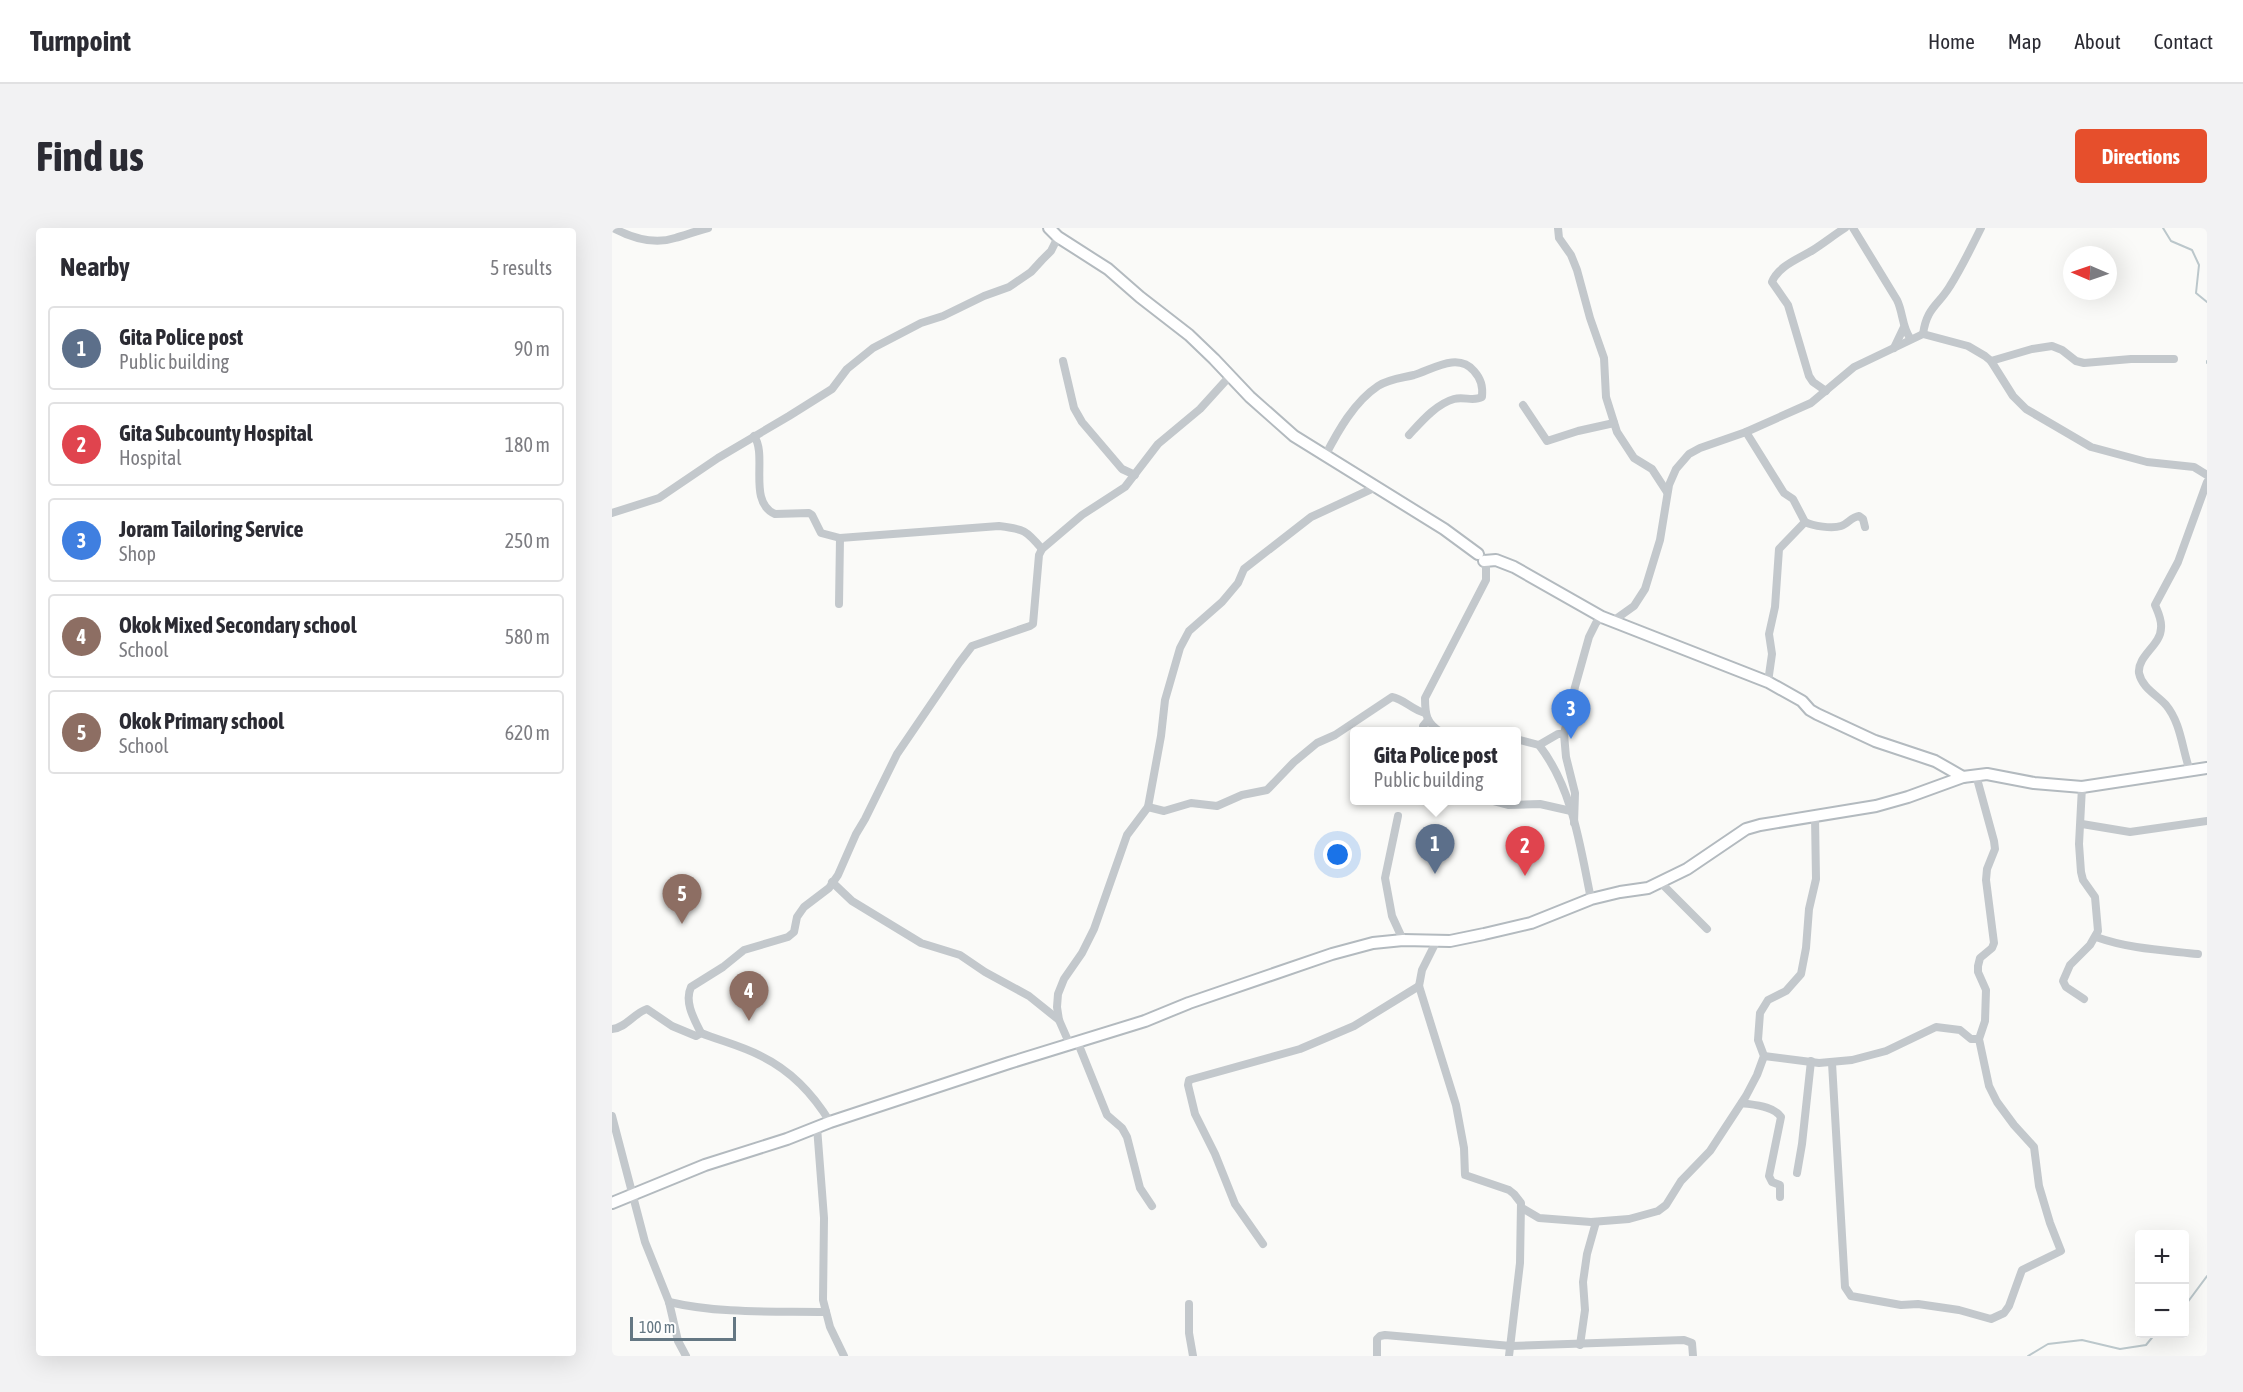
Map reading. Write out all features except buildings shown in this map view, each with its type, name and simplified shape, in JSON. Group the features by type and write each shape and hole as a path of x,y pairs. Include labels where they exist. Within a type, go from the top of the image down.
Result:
{"street":[{"path":"613,228 639,239 652,240 675,238 708,228"},
{"path":"1049,228 1108,269 1189,335 1230,377 1294,436 1444,529 1481,557 1514,567 1602,617 1768,682 1802,701 1817,714 1875,741 1935,761 1963,777"},
{"path":"1558,228 1559,238 1571,255 1577,270 1604,358 1606,398 1614,423 1634,458 1652,469 1667,492"},
{"path":"1826,391 1813,382 1809,376 1788,305 1772,282 1776,274 1845,228"},
{"path":"1853,228 1897,300 1903,312 1904,327 1910,338"},
{"path":"1923,334 1925,321 1932,306 1944,296 1981,228"},
{"path":"612,513 658,498 832,389 847,369 873,348 921,323 943,316 984,296 1009,287 1051,251 1059,237"},
{"path":"1894,348 1904,327"},
{"path":"1613,621 1634,606 1646,589 1660,540 1667,492 1676,470 1689,454 1811,403 1854,367 1910,338 1923,334 1968,346 1991,361 2013,396 2026,409 2091,447 2147,462 2194,467 2207,475"},
{"path":"1991,361 2032,349 2052,346 2062,350 2076,361 2084,363 2131,359 2174,359"},
{"path":"1063,361 1074,408 1082,422 1122,469 1135,475"},
{"path":"1325,456 1350,415 1367,395 1380,385 1444,363 1456,362 1469,365 1480,378 1482,397 1458,398 1443,404 1409,435"},
{"path":"830,1122 808,1090 785,1070 762,1056 701,1033 690,1012 691,987 723,967 744,950 794,932 797,917 832,882 897,754 972,646 1030,627 1033,624 1038,562 1042,549 1082,515 1125,487 1158,444 1200,410 1230,377"},
{"path":"1523,405 1547,441 1614,423"},
{"path":"1746,432 1784,493 1793,499 1805,522 1815,525 1841,526 1853,516 1859,516 1863,519 1865,527"},
{"path":"754,436 759,448 759,485 765,506 775,514 809,513 821,533 840,538 999,526 1020,528 1031,536 1042,549"},
{"path":"2190,771 2174,719 2165,705 2142,680 2139,670 2160,634 2162,627 2156,605 2178,562 2207,482"},
{"path":"1152,1206 1140,1188 1127,1137 1122,1128 1107,1115 1074,1044 1059,1020 1056,1007 1064,979 1094,929 1127,835 1148,807 1160,746 1165,700 1180,648 1190,631 1222,602 1238,583 1244,569 1311,517 1377,487"},
{"path":"1768,682 1772,654 1769,634 1775,607 1779,549 1805,522"},
{"path":"839,604 840,538"},
{"path":"1423,727 1426,717 1425,698 1486,580 1481,557"},
{"path":"1574,823 1575,793 1566,757 1564,734 1589,637 1602,617"},
{"path":"1148,807 1164,811 1191,803 1217,806 1242,795 1267,790 1294,762 1317,743 1344,730 1392,697 1396,697 1426,717 1436,727"},
{"path":"1539,746 1558,734 1564,734"},
{"path":"1521,741 1539,746 1561,782 1571,811 1591,899"},
{"path":"612,1203 705,1165 808,1132 830,1122 1145,1021 1189,1003 1332,954 1373,943 1403,940 1436,942 1484,934 1531,923 1591,899 1648,888 1661,883 1710,854 1746,829 1760,825 1855,810 1908,797 1963,777 1976,775 1987,774 2034,783 2082,787 2207,768"},
{"path":"1832,1064 1845,1287 1851,1296 1901,1305 1918,1304 1959,1310 1991,1319 2004,1313 2009,1306 2022,1270 2061,1251 2050,1223 2040,1186 2034,1148 1996,1102 1989,1086 1979,1039 1985,1021 1986,990 1978,972 1978,966 1980,958 1992,948 1994,943 1986,880 1987,869 1995,849 1976,775"},
{"path":"2082,787 2082,824 2079,844 2081,872 2083,880 2095,897 2098,932 2070,965 2063,981 2066,987 2084,999"},
{"path":"1521,805 1540,804 1571,811"},
{"path":"1398,816 1385,878 1392,916 1403,940"},
{"path":"1522,1208 1539,1218 1596,1222 1629,1219 1658,1210 1665,1205 1681,1181 1710,1151 1752,1087 1764,1056 1758,1040 1760,1013 1768,1000 1786,991 1801,974 1809,909 1816,879 1815,817"},
{"path":"2082,824 2130,832 2207,821"},
{"path":"832,882 852,901 921,943 960,955 985,972 1029,996 1059,1020"},
{"path":"1661,883 1707,929"},
{"path":"2096,937 2118,945 2152,951 2198,954"},
{"path":"1436,942 1422,970 1419,986 1456,1105 1464,1148 1465,1175 1509,1190 1518,1198 1522,1208 1520,1263 1509,1356"},
{"path":"1263,1244 1235,1204 1215,1154 1195,1114 1189,1094 1189,1080 1283,1055 1310,1045 1354,1026 1419,986"},
{"path":"612,1029 617,1029 647,1009 672,1026 696,1036 701,1033"},
{"path":"1764,1056 1832,1064 1886,1051 1936,1027 1954,1029 1971,1039 1979,1039"},
{"path":"1797,1173 1811,1061"},
{"path":"1742,1103 1771,1109 1781,1117 1769,1176 1772,1182 1780,1185 1780,1197"},
{"path":"612,1116 645,1242 669,1302 678,1341 686,1356"},
{"path":"817,1127 824,1218 823,1300 830,1328 844,1356"},
{"path":"1580,1345 1585,1310 1583,1282 1587,1254 1596,1222"},
{"path":"669,1302 693,1308 731,1311 826,1312"},
{"path":"1189,1304 1189,1333 1194,1356"},
{"path":"1377,1356 1377,1339 1385,1335 1511,1346 1684,1340 1692,1343 1693,1356"}],"waterway":[{"path":"2163,228 2171,241 2192,250 2199,265 2196,293 2207,302"},
{"path":"2189,1300 2207,1276"},
{"path":"2028,1356 2048,1344 2082,1340 2120,1349 2146,1345 2152,1338"}],"place":[{"name":"Joram Tailoring Service","path":"1571,739"},
{"name":"Gita Police post","path":"1435,874"},
{"name":"Gita Subcounty Hospital","path":"1525,876"},
{"name":"Okok Primary school","path":"682,924"},
{"name":"Okok Mixed Secondary school","path":"749,1021"}]}
